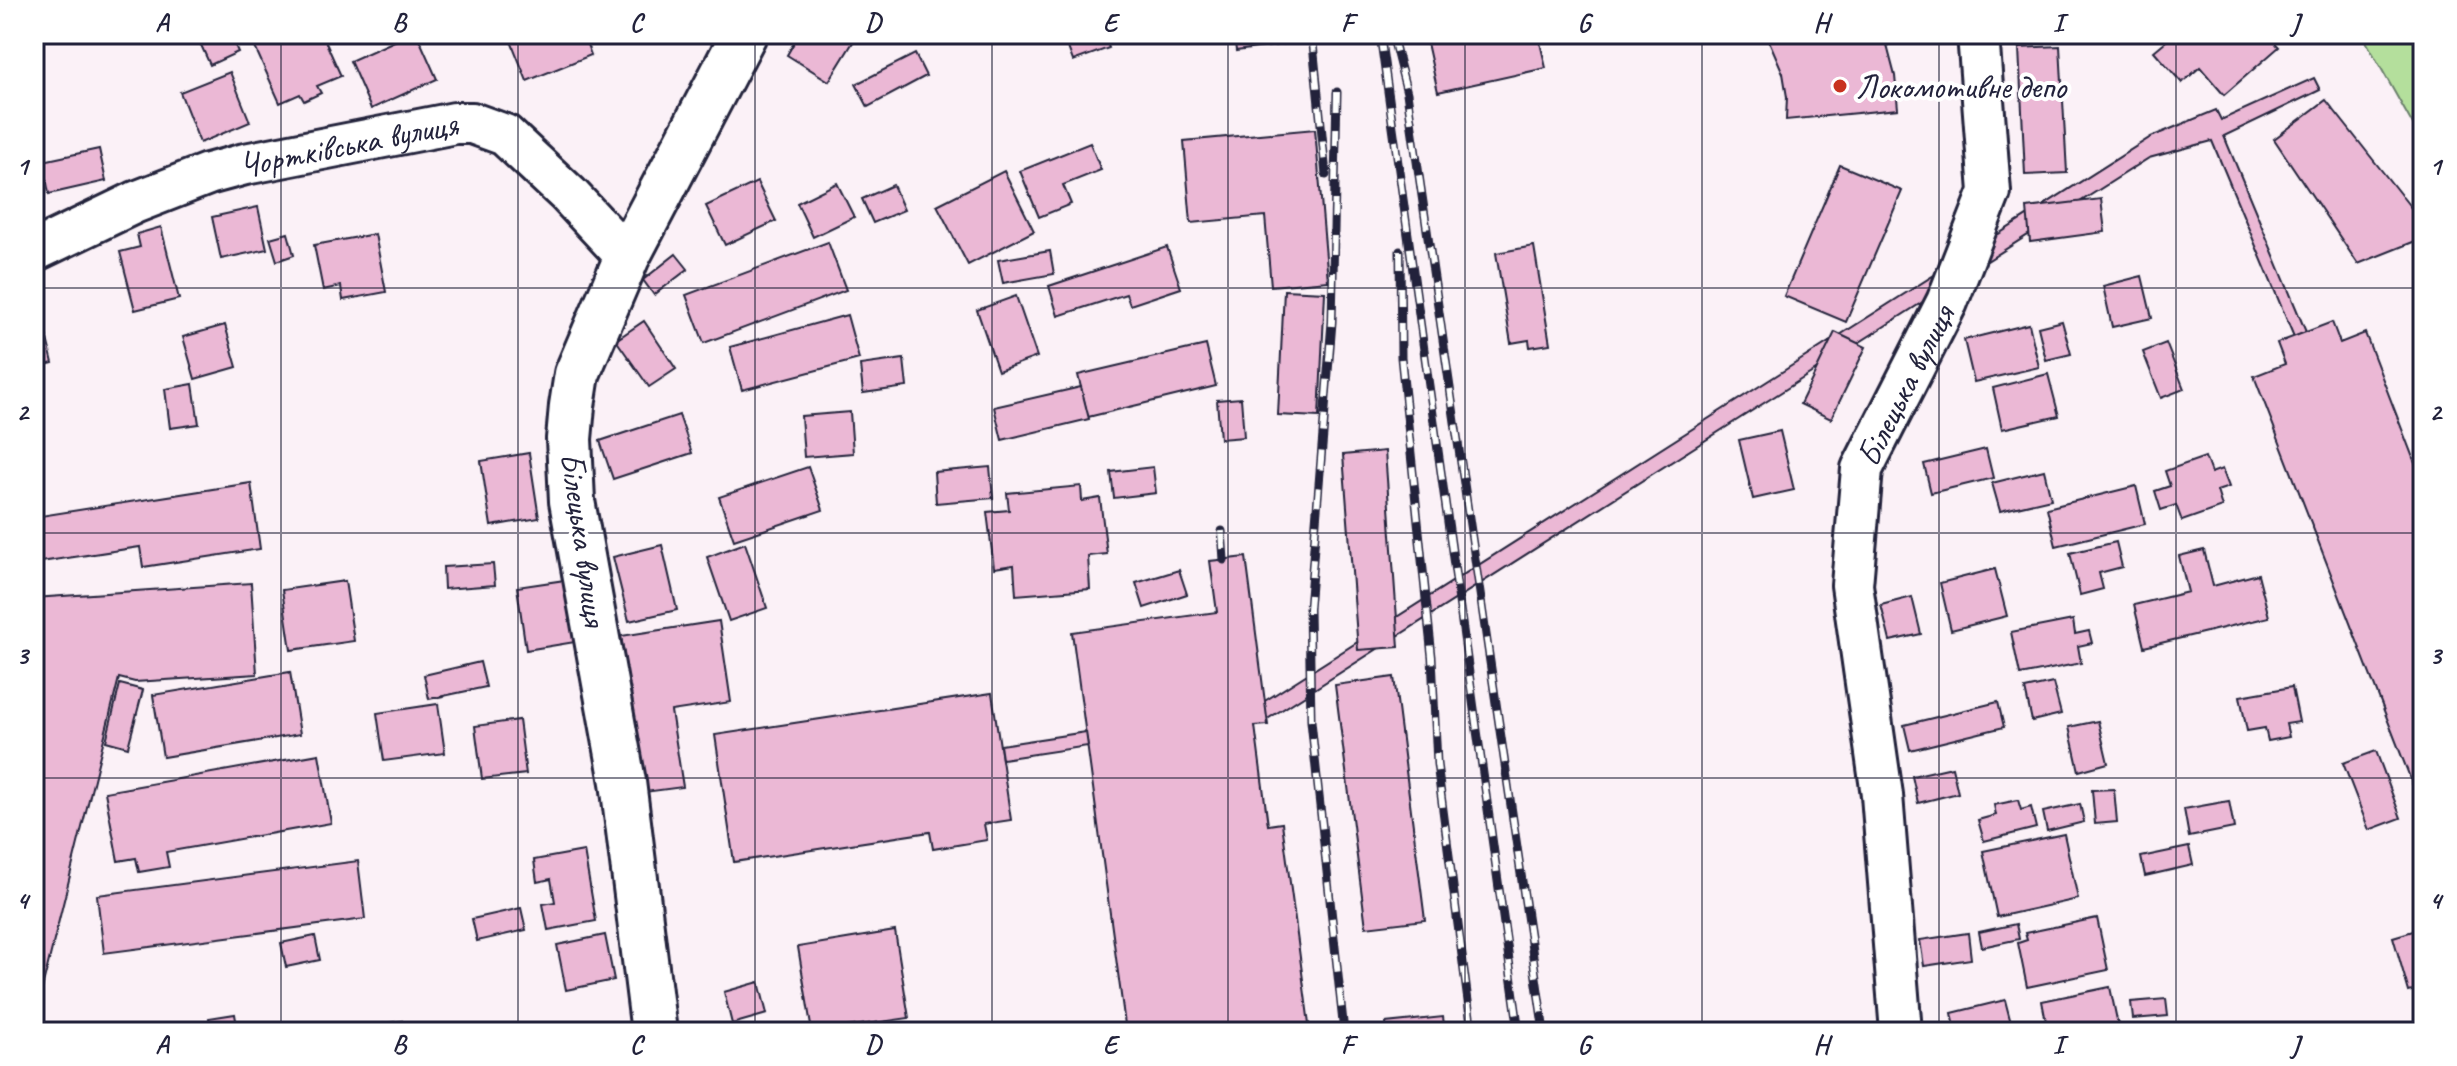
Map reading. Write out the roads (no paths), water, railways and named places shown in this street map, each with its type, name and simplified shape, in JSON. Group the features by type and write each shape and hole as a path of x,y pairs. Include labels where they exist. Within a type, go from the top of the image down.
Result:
{"street":[{"name":"Білецька вулиця","path":"654,1032 623,782 572,501 569,470 571,417 577,374 627,257 744,34"},
{"name":"Білецька вулиця","path":"1901,1032 1882,795 1852,585 1854,558 1862,469 1947,302 1990,192 1978,34"},
{"name":"Чортківська вулиця","path":"34,251 136,202 208,174 455,123 472,123 505,135 568,194 627,257"}],"railway":[{"path":"1312,34 1326,175"},
{"path":"1380,34 1519,1032"},
{"path":"1392,34 1407,93 1544,1032"},
{"path":"1337,92 1332,322 1309,609 1311,721 1344,1032"},
{"path":"1400,251 1401,357 1432,657 1437,764 1472,1032"},
{"path":"1222,531 1224,560"}],"place":[{"name":"Локомотивне депо","path":"1840,86"}]}
